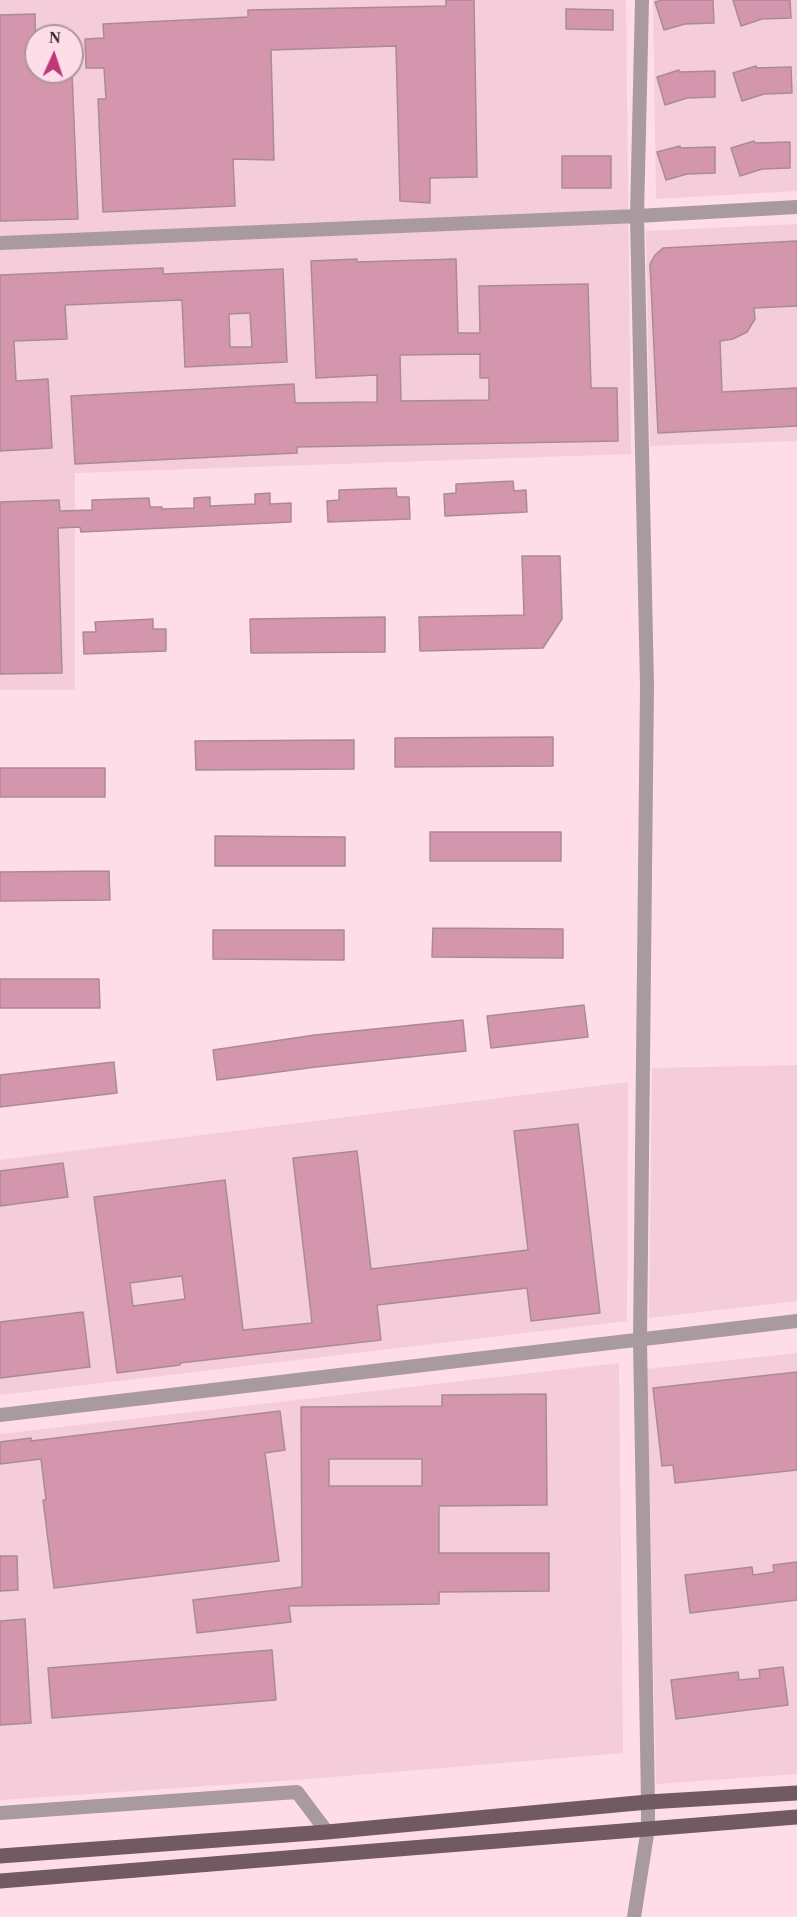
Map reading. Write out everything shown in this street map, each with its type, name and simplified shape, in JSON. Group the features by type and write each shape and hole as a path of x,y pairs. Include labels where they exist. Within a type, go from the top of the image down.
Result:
{"main road":[{"path":"0,1856 327,1832 648,1802 797,1793"},
{"path":"0,1881 797,1817"}],"street":[{"path":"634,1917 648,1828 640,1341 647,686 637,216 642,0"},
{"path":"0,243 797,207"},
{"path":"0,1414 797,1321"},
{"path":"0,1813 297,1792 327,1832"}],"shaded area":[{"path":"0,0 626,0 631,454 75,473 75,690 0,690"},
{"path":"653,0 797,0 797,191 656,199"},
{"path":"797,224 797,441 650,446 646,231"},
{"path":"797,1065 797,1301 649,1318 652,1068"},
{"path":"628,1082 627,1321 0,1395 0,1160"},
{"path":"797,1353 797,1774 656,1784 647,1369"},
{"path":"619,1363 623,1753 296,1780 0,1800 0,1434"}],"building":[{"path":"446,0 474,0 477,177 430,178 430,203 400,201 396,46 271,50 274,160 233,159 235,206 103,212 98,99 106,99 104,68 86,68 85,39 104,38 103,24 248,17 248,10 446,6"},
{"path":"713,0 714,23 685,24 664,30 655,2"},
{"path":"733,0 790,0 791,18 762,19 741,26"},
{"path":"566,9 613,10 613,30 566,29"},
{"path":"35,14 35,24 24,24 24,84 72,84 78,219 0,221 0,15"},
{"path":"756,66 757,68 791,67 792,93 764,94 742,101 733,73"},
{"path":"679,70 680,72 715,71 715,97 687,98 665,105 657,77"},
{"path":"754,141 755,143 790,142 790,168 762,169 740,176 731,148"},
{"path":"680,146 680,148 715,147 715,173 687,174 666,180 657,152"},
{"path":"562,156 611,156 611,188 562,188"},
{"path":"797,241 797,306 754,308 755,319 747,332 733,339 720,341 722,392 797,388 797,426 658,433 650,264 655,255 663,248"},
{"path":"456,259 458,333 480,333 479,286 588,284 591,388 617,388 618,441 297,447 297,453 75,464 71,396 294,384 295,403 377,402 377,375 316,378 311,261","holes":["480,354 480,378 489,378 489,400 401,401 400,355"]},
{"path":"163,268 163,274 283,269 287,362 185,367 182,300 65,305 67,339 14,341 16,381 48,379 52,448 0,451 0,275","holes":["250,313 252,347 230,347 229,314"]},
{"path":"513,481 514,491 526,490 527,512 445,516 444,494 456,493 456,484"},
{"path":"396,488 397,497 409,497 410,519 328,522 327,501 339,500 339,490"},
{"path":"270,493 270,504 291,503 291,522 81,532 80,527 58,528 62,673 0,674 0,502 59,500 60,511 92,510 92,500 149,498 150,507 194,508 194,498 210,497 210,506 255,504 255,494"},
{"path":"522,556 560,556 562,619 543,648 420,651 419,617 524,615"},
{"path":"385,617 385,652 251,653 250,619"},
{"path":"153,619 153,629 166,629 166,651 84,654 83,632 96,632 95,622"},
{"path":"553,737 553,766 395,767 395,738"},
{"path":"354,740 354,769 196,770 195,741"},
{"path":"0,768 105,768 105,797 0,797"},
{"path":"430,832 561,832 561,861 430,861"},
{"path":"215,836 345,837 345,866 215,866"},
{"path":"109,871 110,900 0,901 0,872"},
{"path":"433,928 563,929 563,958 432,957"},
{"path":"213,930 344,930 344,960 213,959"},
{"path":"0,979 99,979 100,1008 0,1008"},
{"path":"584,1005 588,1037 491,1048 487,1016"},
{"path":"463,1020 466,1051 217,1080 213,1050 315,1035"},
{"path":"114,1062 117,1093 0,1107 0,1075"},
{"path":"578,1124 600,1313 531,1321 527,1288 377,1305 381,1340 180,1363 180,1365 117,1373 94,1197 225,1180 243,1330 312,1323 293,1158 357,1151 371,1269 528,1250 514,1131","holes":["182,1276 185,1299 133,1306 130,1283"]},
{"path":"63,1163 68,1197 0,1206 0,1171"},
{"path":"83,1312 90,1367 0,1378 0,1322"},
{"path":"797,1372 797,1470 675,1483 673,1465 662,1466 653,1388"},
{"path":"546,1394 547,1505 439,1506 439,1553 549,1553 549,1591 439,1592 439,1604 289,1606 291,1622 197,1633 193,1600 302,1587 301,1407 442,1406 442,1395","holes":["329,1459 422,1459 422,1486 329,1486"]},
{"path":"280,1411 285,1450 265,1453 279,1561 54,1588 43,1500 46,1500 41,1459 0,1464 0,1442 31,1438 31,1441"},
{"path":"0,1556 17,1556 18,1590 0,1591"},
{"path":"797,1562 797,1600 690,1613 685,1575 752,1567 753,1575 774,1572 773,1565"},
{"path":"25,1619 31,1723 0,1725 0,1621"},
{"path":"272,1650 276,1700 52,1718 48,1668"},
{"path":"783,1667 788,1705 676,1719 671,1680 738,1672 739,1680 760,1678 759,1670"}]}
